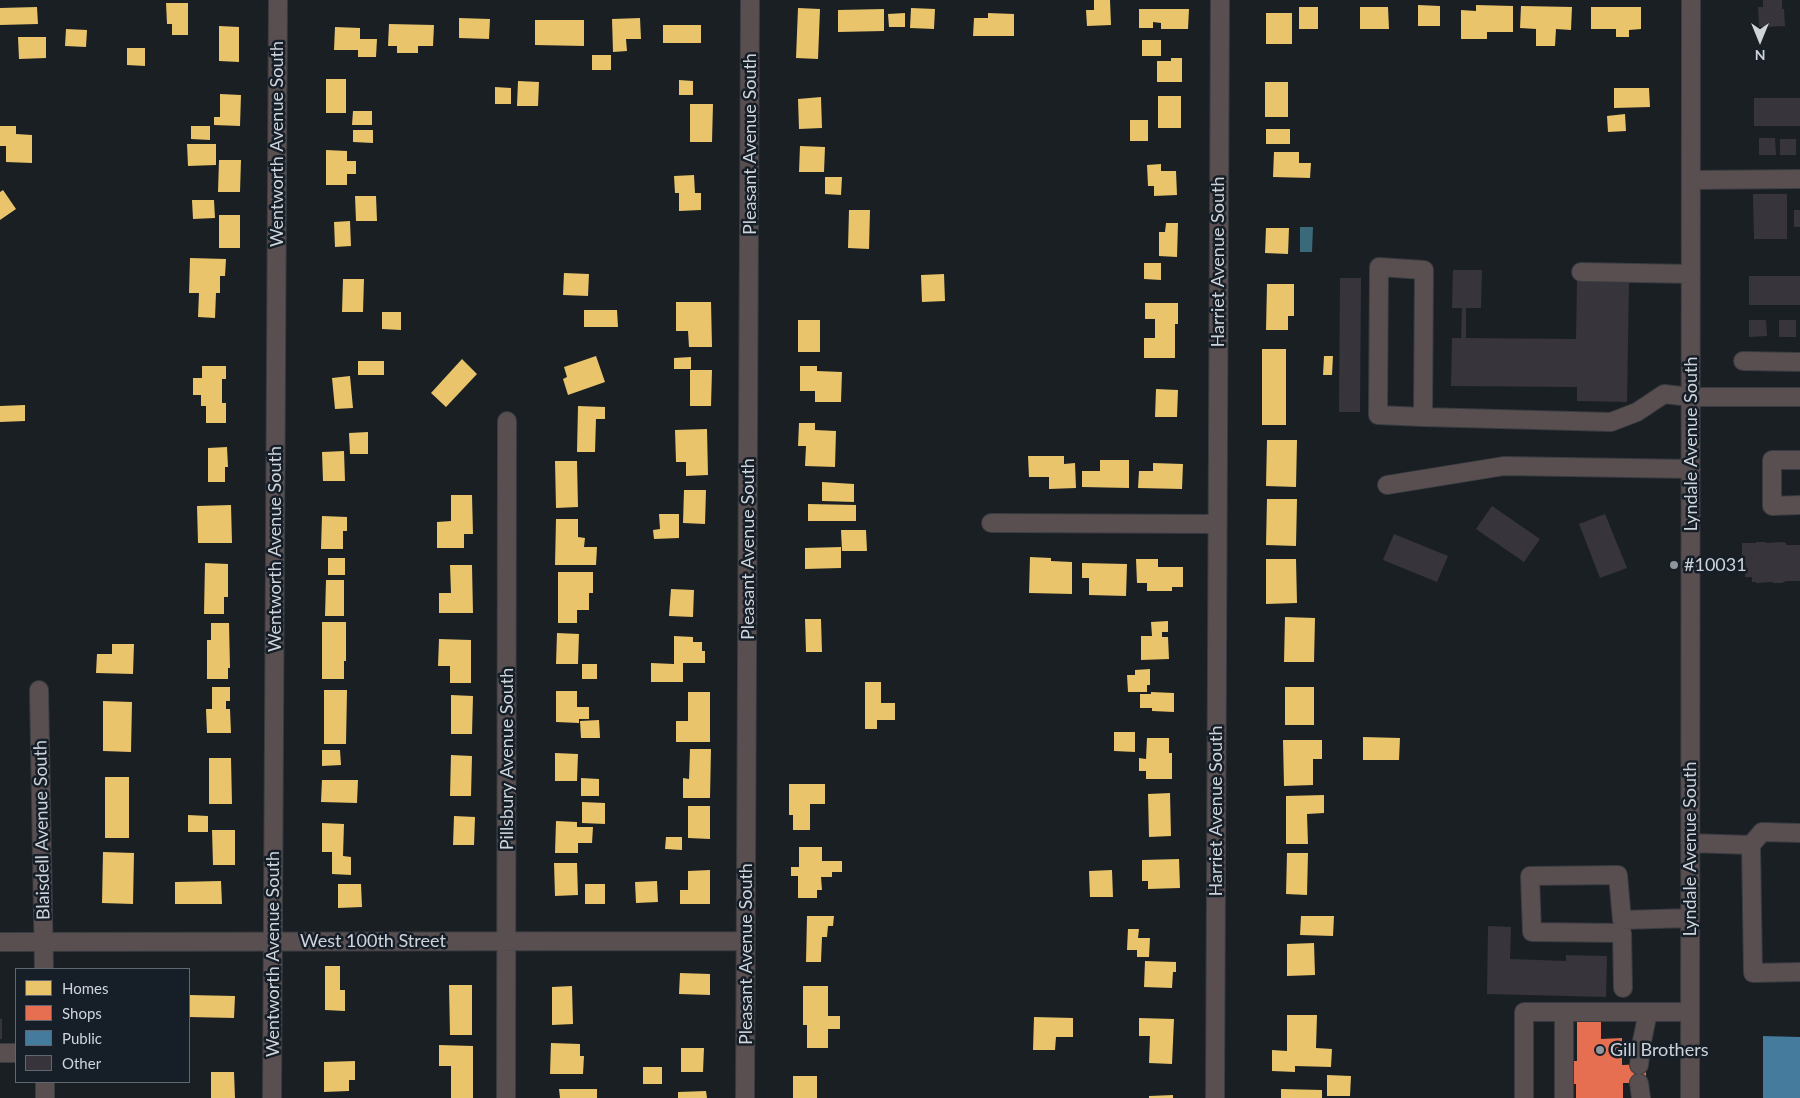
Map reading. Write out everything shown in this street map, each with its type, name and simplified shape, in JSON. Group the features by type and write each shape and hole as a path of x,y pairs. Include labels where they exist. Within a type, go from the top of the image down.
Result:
{"street":[{"name":"Wentworth Avenue South","path":"272,1098 278,0"},
{"name":"Pleasant Avenue South","path":"745,1098 750,0"},
{"name":"Harriet Avenue South","path":"1215,1098 1216,524 1220,0"},
{"name":"Lyndale Avenue South","path":"1690,1098 1691,0"},
{"path":"1691,180 1800,179"},
{"path":"1424,417 1424,270 1378,267 1378,415 1424,417 1611,422 1637,412 1664,394 1691,397 1800,397"},
{"path":"1581,272 1691,274"},
{"path":"1744,361 1800,362"},
{"name":"Pillsbury Avenue South","path":"506,1098 507,421"},
{"path":"1800,460 1772,460 1772,506 1800,505"},
{"path":"1387,486 1504,466 1691,469"},
{"path":"991,524 1216,524"},
{"name":"Blaisdell Avenue South","path":"39,690 44,968"},
{"path":"1800,833 1762,832 1750,845 1753,972 1800,972"},
{"path":"1690,843 1750,845"},
{"path":"1623,988 1622,927 1618,875 1530,876 1532,932 1622,927 1690,918"},
{"name":"West 100th Street","path":"0,942 746,940"},
{"path":"1524,1098 1524,1012 1690,1012"},
{"path":"1564,1012 1564,1098"},
{"path":"1639,1065 1648,1012"},
{"path":"0,1053 15,1053"},
{"path":"45,1083 45,1098"}],"water":[{"path":"1300,227 1313,227 1312,252 1300,252"}],"building: Homes":[{"path":"1094,0 1110,0 1111,25 1087,26 1086,10 1094,10"},
{"path":"166,3 188,3 188,35 172,35 172,24 167,24"},
{"path":"1418,5 1440,6 1440,26 1418,26"},
{"path":"1476,5 1513,6 1513,32 1487,32 1487,39 1461,39 1461,10 1476,11"},
{"path":"1521,6 1572,7 1571,30 1556,29 1555,46 1536,46 1536,29 1520,28"},
{"path":"37,7 38,24 0,25 0,8"},
{"path":"1299,7 1318,7 1318,29 1299,29"},
{"path":"1360,7 1388,7 1389,29 1360,29"},
{"path":"1591,7 1641,7 1641,29 1629,30 1629,37 1616,37 1616,29 1591,29"},
{"path":"798,8 820,9 818,59 796,58"},
{"path":"911,8 935,9 934,29 910,28"},
{"path":"884,9 884,31 838,32 838,10"},
{"path":"1139,9 1189,9 1188,29 1161,29 1161,23 1153,22 1153,28 1139,28"},
{"path":"905,13 905,27 889,27 888,14"},
{"path":"988,13 1014,14 1014,36 973,36 974,18 988,18"},
{"path":"1266,13 1292,13 1292,44 1266,44"},
{"path":"459,18 490,19 489,39 459,38"},
{"path":"640,18 641,39 626,39 627,51 613,52 612,19"},
{"path":"535,20 584,20 584,46 535,45"},
{"path":"389,24 434,25 433,46 418,46 418,53 397,53 397,46 388,46"},
{"path":"663,25 701,25 701,43 663,43"},
{"path":"219,26 239,27 239,62 219,61"},
{"path":"335,27 360,28 360,39 377,39 376,57 358,57 358,50 334,50"},
{"path":"66,29 87,30 86,47 65,46"},
{"path":"18,37 46,37 46,58 19,59"},
{"path":"1142,40 1161,40 1161,56 1142,56"},
{"path":"127,48 145,48 145,66 127,65"},
{"path":"592,55 611,55 611,70 592,70"},
{"path":"1171,58 1182,58 1182,82 1157,82 1157,61 1171,61"},
{"path":"326,79 346,79 346,113 326,113"},
{"path":"679,80 693,81 693,95 679,95"},
{"path":"518,81 539,82 538,106 517,106"},
{"path":"1265,82 1288,82 1288,117 1265,117"},
{"path":"495,87 511,88 511,104 495,104"},
{"path":"1614,88 1649,88 1650,107 1614,108"},
{"path":"220,94 241,95 240,126 214,125 214,117 220,117"},
{"path":"1158,96 1181,96 1181,128 1158,128"},
{"path":"821,97 822,128 799,129 798,99"},
{"path":"690,104 713,104 712,142 690,142"},
{"path":"353,111 372,111 372,125 352,125"},
{"path":"1625,114 1626,131 1608,132 1607,116"},
{"path":"1130,120 1148,120 1148,141 1130,141"},
{"path":"0,126 16,126 16,134 32,135 32,163 6,162 6,146 0,146"},
{"path":"191,126 210,126 210,140 191,139"},
{"path":"1266,129 1290,129 1290,144 1266,144"},
{"path":"353,130 373,130 373,143 353,142"},
{"path":"187,144 216,144 216,165 188,166"},
{"path":"800,146 825,147 824,172 799,172"},
{"path":"326,150 347,151 347,161 356,161 356,174 347,174 347,185 326,185"},
{"path":"1274,152 1299,152 1299,163 1311,163 1310,178 1273,177"},
{"path":"219,160 241,160 240,192 218,192"},
{"path":"1161,164 1161,171 1176,171 1177,195 1154,196 1154,186 1148,186 1147,165"},
{"path":"694,175 695,193 701,193 701,210 679,211 679,193 675,193 674,176"},
{"path":"825,177 842,177 841,195 825,194"},
{"path":"3,190 16,209 0,220 0,192"},
{"path":"355,196 376,196 377,221 356,221"},
{"path":"192,200 214,200 215,218 193,219"},
{"path":"849,210 870,210 869,249 848,248"},
{"path":"219,215 240,215 240,248 219,248"},
{"path":"350,221 351,246 335,247 334,222"},
{"path":"1166,223 1178,223 1177,257 1159,256 1159,232 1165,232"},
{"path":"1266,228 1289,228 1288,254 1265,253"},
{"path":"190,258 226,259 225,276 220,276 220,293 216,293 215,318 198,317 199,293 189,293"},
{"path":"1144,263 1161,263 1161,280 1144,279"},
{"path":"564,273 589,274 588,296 563,295"},
{"path":"944,274 945,301 922,302 921,275"},
{"path":"343,279 364,279 363,312 342,312"},
{"path":"1267,284 1294,284 1294,316 1288,316 1288,330 1266,330"},
{"path":"676,302 711,302 712,347 689,347 688,331 676,331"},
{"path":"1145,303 1178,303 1178,324 1175,324 1175,358 1144,358 1144,338 1155,338 1155,319 1145,319"},
{"path":"584,310 617,310 618,327 584,327"},
{"path":"382,312 401,312 401,330 382,329"},
{"path":"798,320 820,320 820,352 798,352"},
{"path":"1262,349 1286,349 1286,425 1262,425"},
{"path":"596,356 605,382 568,395 563,379 567,377 564,367"},
{"path":"1324,356 1333,356 1332,375 1323,375"},
{"path":"691,357 691,369 674,369 674,358"},
{"path":"462,359 477,374 446,407 431,393"},
{"path":"358,361 384,361 384,375 358,375"},
{"path":"202,366 226,366 226,379 222,379 222,403 226,403 226,423 206,423 206,406 201,406 201,395 193,395 193,378 202,378"},
{"path":"800,366 817,366 817,371 842,372 841,402 815,402 815,391 800,391"},
{"path":"690,370 712,370 711,406 690,406"},
{"path":"350,376 353,408 335,409 332,378"},
{"path":"1156,389 1178,390 1177,417 1155,417"},
{"path":"25,405 25,421 0,422 0,406"},
{"path":"578,406 605,407 605,419 596,419 595,452 577,452"},
{"path":"799,423 815,423 815,430 836,431 835,467 805,466 806,446 798,446"},
{"path":"707,429 708,475 686,476 686,462 676,462 675,430"},
{"path":"368,432 368,454 350,454 349,433"},
{"path":"1267,440 1297,440 1296,487 1266,486"},
{"path":"227,447 228,467 225,467 225,482 208,482 208,448"},
{"path":"344,451 345,481 323,481 322,452"},
{"path":"1028,456 1064,456 1064,464 1075,463 1076,488 1049,489 1049,477 1029,477"},
{"path":"1100,460 1129,460 1129,488 1082,487 1082,471 1100,471"},
{"path":"555,461 577,461 578,507 556,508"},
{"path":"1153,463 1183,464 1182,489 1138,488 1139,471 1153,471"},
{"path":"822,482 854,484 854,502 822,501"},
{"path":"684,490 706,490 705,524 683,523"},
{"path":"451,495 472,495 473,534 464,534 464,548 437,548 437,522 451,521"},
{"path":"1267,499 1297,499 1296,546 1266,545"},
{"path":"808,504 856,505 856,521 808,521"},
{"path":"231,505 232,543 198,543 197,506"},
{"path":"659,514 679,514 679,538 654,539 653,530 660,529"},
{"path":"322,516 347,517 347,531 343,531 343,549 321,549"},
{"path":"556,519 578,519 578,537 585,538 584,547 597,547 596,565 555,565"},
{"path":"841,530 866,530 867,551 842,551"},
{"path":"841,547 841,568 805,569 805,548"},
{"path":"1030,557 1072,562 1072,594 1029,593"},
{"path":"328,558 345,558 345,575 328,575"},
{"path":"1136,559 1158,559 1158,567 1183,567 1183,587 1172,587 1172,591 1147,591 1147,583 1137,583"},
{"path":"1266,559 1296,559 1297,603 1266,604"},
{"path":"205,563 228,564 228,597 224,597 224,614 204,614"},
{"path":"1082,563 1127,564 1126,596 1089,595 1089,578 1082,578"},
{"path":"450,565 472,565 473,613 439,613 439,593 451,593"},
{"path":"558,572 593,572 593,593 589,593 589,610 577,610 577,623 558,623"},
{"path":"326,580 344,580 344,616 325,616"},
{"path":"671,589 694,590 693,617 669,616"},
{"path":"1285,617 1315,618 1314,662 1284,662"},
{"path":"805,619 821,619 822,652 806,652"},
{"path":"1168,621 1168,632 1162,632 1162,637 1168,637 1169,659 1141,660 1141,636 1152,636 1151,622"},
{"path":"322,622 346,622 344,679 322,679"},
{"path":"211,623 229,623 230,668 228,668 228,679 207,679 207,640 211,640"},
{"path":"557,633 579,634 578,664 556,664"},
{"path":"674,636 693,637 693,642 702,642 702,651 705,651 705,663 683,663 683,682 651,682 651,663 674,664"},
{"path":"439,639 471,640 471,683 450,683 450,666 438,666"},
{"path":"112,644 134,644 133,674 96,673 97,654 112,654"},
{"path":"582,664 597,664 597,679 582,679"},
{"path":"1150,669 1150,685 1147,685 1147,692 1128,692 1127,675 1135,675 1135,670"},
{"path":"865,682 881,682 881,703 895,703 895,720 877,720 877,729 865,729"},
{"path":"212,687 230,687 230,701 226,701 226,709 230,709 231,733 207,733 206,709 212,709"},
{"path":"1285,687 1314,687 1314,725 1285,725"},
{"path":"324,690 347,690 346,744 324,744"},
{"path":"556,691 577,691 577,707 589,707 589,719 579,719 579,723 556,722"},
{"path":"688,692 710,692 710,742 676,742 676,721 688,721"},
{"path":"1151,692 1174,693 1174,712 1152,711 1152,708 1140,708 1140,694 1151,694"},
{"path":"451,695 473,696 472,734 451,734"},
{"path":"103,701 132,702 131,752 103,751"},
{"path":"599,720 600,738 581,738 580,721"},
{"path":"1114,732 1135,732 1135,752 1114,751"},
{"path":"1363,737 1400,738 1399,760 1363,760"},
{"path":"1147,738 1169,738 1169,753 1172,753 1172,779 1146,779 1146,771 1139,771 1139,758 1146,759"},
{"path":"1283,740 1322,740 1322,759 1313,759 1313,785 1284,786"},
{"path":"690,749 711,749 710,798 683,798 683,778 689,779"},
{"path":"322,750 340,750 341,765 322,766"},
{"path":"555,753 578,754 577,781 555,781"},
{"path":"451,755 472,756 471,796 450,796"},
{"path":"209,758 231,758 232,804 209,804"},
{"path":"105,777 129,777 129,838 105,838"},
{"path":"581,778 599,779 599,796 581,796"},
{"path":"322,780 358,780 357,803 321,802"},
{"path":"789,784 825,784 825,804 810,804 810,830 793,830 793,815 789,815"},
{"path":"1170,793 1171,836 1149,837 1148,794"},
{"path":"1324,795 1324,813 1307,814 1308,844 1286,844 1286,796"},
{"path":"582,802 605,803 605,824 582,823"},
{"path":"688,806 710,806 710,839 688,838"},
{"path":"188,815 208,816 208,832 188,832"},
{"path":"454,816 475,817 474,845 453,845"},
{"path":"556,821 577,822 577,827 593,827 592,843 578,843 578,853 555,853"},
{"path":"322,823 344,824 343,856 351,857 351,875 332,874 332,852 322,852"},
{"path":"212,830 235,830 235,865 213,865"},
{"path":"666,837 682,837 682,850 665,849"},
{"path":"799,847 822,847 822,861 842,861 842,872 832,872 832,877 821,877 822,890 817,890 817,898 798,898 798,876 791,876 791,867 799,867"},
{"path":"103,852 134,853 133,904 102,903"},
{"path":"1287,853 1308,853 1307,895 1286,894"},
{"path":"1179,859 1180,888 1148,889 1148,881 1142,881 1142,860"},
{"path":"554,863 577,863 578,895 555,896"},
{"path":"710,870 710,904 680,904 680,890 688,890 688,871"},
{"path":"1112,870 1113,897 1090,897 1089,871"},
{"path":"221,881 222,904 175,904 175,882"},
{"path":"657,881 658,902 636,903 635,882"},
{"path":"338,884 361,884 362,907 338,908"},
{"path":"585,884 605,884 605,904 585,904"},
{"path":"807,916 834,916 833,926 828,926 827,937 822,937 821,962 806,962"},
{"path":"1301,916 1334,916 1333,936 1300,935"},
{"path":"1128,929 1139,929 1138,938 1150,938 1149,957 1137,957 1137,950 1127,950"},
{"path":"1314,943 1315,975 1287,976 1287,944"},
{"path":"1145,961 1176,962 1176,972 1173,972 1172,988 1144,987"},
{"path":"325,966 340,966 340,990 345,990 345,1011 325,1010"},
{"path":"680,973 710,974 710,995 679,994"},
{"path":"449,985 472,985 472,1035 450,1035"},
{"path":"572,986 573,1024 552,1025 552,987"},
{"path":"803,986 828,986 828,1016 840,1016 840,1029 828,1029 828,1048 807,1048 807,1025 803,1025"},
{"path":"190,995 235,996 234,1018 190,1017"},
{"path":"1287,1015 1317,1015 1316,1048 1332,1049 1331,1067 1295,1066 1295,1072 1272,1071 1272,1050 1287,1051"},
{"path":"1034,1017 1073,1018 1073,1037 1056,1037 1055,1050 1033,1050"},
{"path":"1139,1018 1174,1019 1172,1064 1149,1063 1150,1036 1139,1036"},
{"path":"551,1043 580,1044 580,1056 584,1056 583,1074 550,1074"},
{"path":"439,1045 473,1046 473,1098 451,1098 451,1066 439,1066"},
{"path":"681,1048 704,1048 703,1072 681,1072"},
{"path":"355,1061 355,1080 349,1080 349,1091 324,1092 324,1062"},
{"path":"643,1067 662,1067 662,1084 643,1084"},
{"path":"211,1072 234,1072 235,1098 211,1098"},
{"path":"1327,1075 1351,1076 1350,1096 1327,1096"},
{"path":"793,1076 817,1076 817,1098 793,1098"},
{"path":"559,1089 597,1089 597,1098 560,1098"},
{"path":"1281,1089 1322,1090 1322,1098 1281,1098"},
{"path":"706,1091 707,1098 678,1098 678,1092"},
{"path":"1173,1095 1173,1098 1149,1098 1149,1096"}],"building: Shops":[{"name":"Gill Brothers","path":"1601,1019 1601,1039 1622,1038 1622,1065 1646,1064 1646,1083 1623,1083 1623,1098 1576,1098 1576,1084 1569,1084 1569,1061 1577,1061 1577,1020"}],"building: Public":[{"path":"1763,1036 1800,1037 1800,1098 1763,1098"}],"building: Other":[{"path":"1763,0 1782,0 1785,26 1759,27 1758,7 1763,7"},
{"path":"1754,98 1800,98 1800,126 1754,126"},
{"path":"1759,138 1775,138 1776,155 1759,155"},
{"path":"1780,139 1796,139 1796,155 1780,155"},
{"path":"1753,194 1787,194 1787,239 1754,239"},
{"path":"1794,210 1800,210 1800,227 1794,227"},
{"path":"1453,270 1482,270 1481,308 1466,308 1466,338 1576,339 1577,281 1629,281 1627,402 1577,401 1577,387 1451,386 1452,338 1461,338 1462,308 1452,308"},
{"path":"1749,276 1800,276 1800,305 1749,305"},
{"path":"1340,278 1361,278 1360,412 1339,412"},
{"path":"1749,320 1766,320 1767,336 1749,337"},
{"path":"1779,320 1796,320 1796,337 1779,337"},
{"path":"1492,506 1540,539 1524,562 1476,529"},
{"path":"1605,514 1627,568 1600,578 1579,524"},
{"path":"1394,534 1448,556 1437,582 1383,560"},
{"path":"1783,542 1786,545 1800,545 1800,581 1756,583 1752,582 1752,577 1745,577 1746,565 1742,565 1742,543"},
{"path":"1488,926 1511,927 1510,959 1566,961 1566,955 1607,956 1606,997 1487,994"},
{"path":"0,1019 2,1019 2,1039 0,1039"}],"place":[{"name":"#10031","path":"1674,565"},
{"name":"Gill Brothers","path":"1600,1050"}]}
